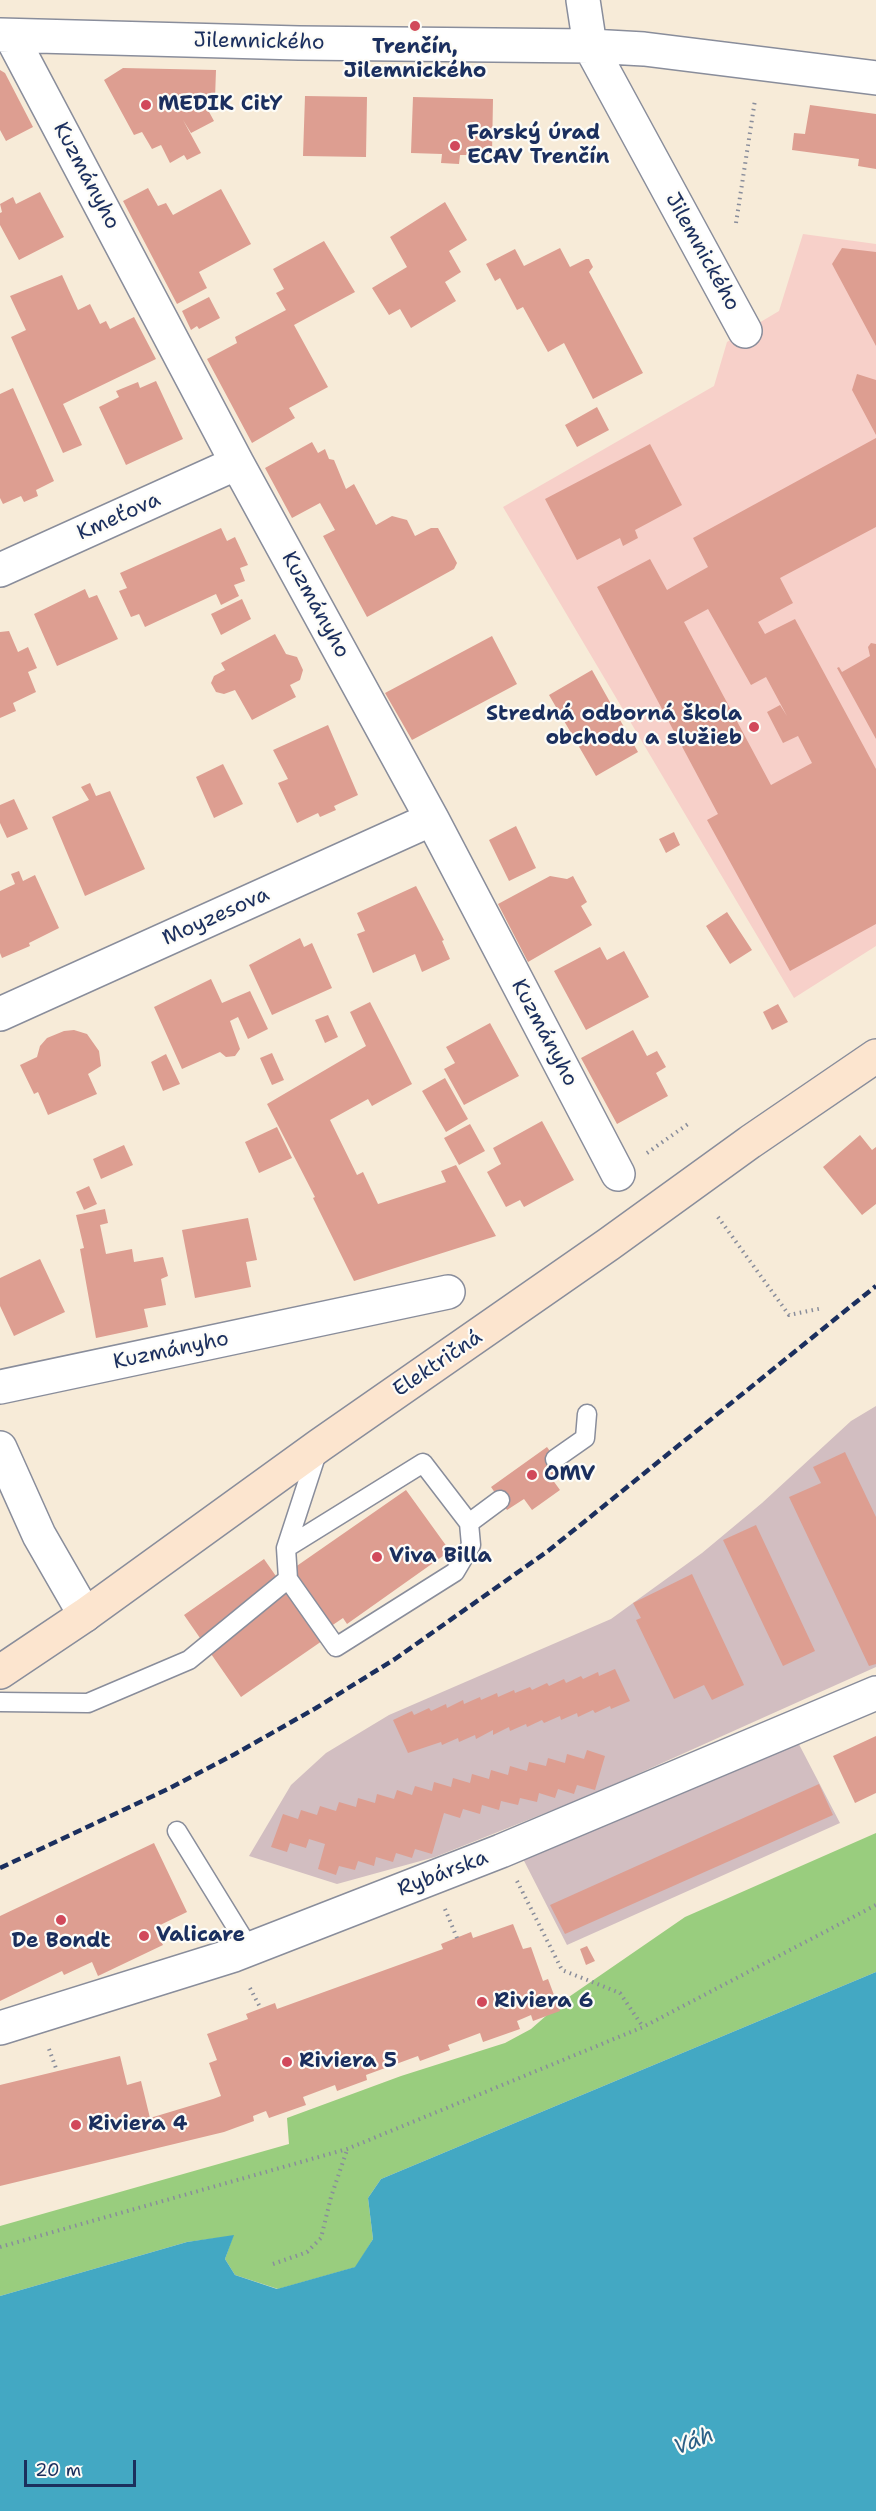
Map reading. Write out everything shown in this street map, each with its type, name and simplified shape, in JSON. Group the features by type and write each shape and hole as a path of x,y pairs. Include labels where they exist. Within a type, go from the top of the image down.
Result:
{"main road":[{"name":"Električná","path":"0,1672 85,1615 320,1445 525,1304 750,1142 876,1056"}],"street":[{"path":"582,0 590,46"},
{"name":"Jilemnického","path":"6,35 299,43 590,46 644,50 876,78"},
{"name":"Kuzmányho","path":"6,35 432,819 618,1174"},
{"name":"Jilemnického","path":"590,46 745,331"},
{"name":"Kmeťova","path":"0,570 237,463"},
{"name":"Moyzesova","path":"0,1014 432,819"},
{"name":"Kuzmányho","path":"0,1387 448,1292"},
{"path":"0,1448 39,1535 85,1615"},
{"name":"Rybárska","path":"0,2028 139,1986 249,1948 501,1851 876,1693"}],"lane":[{"path":"555,1459 585,1438 587,1414"},
{"path":"286,1548 423,1463 469,1523 471,1545 455,1572 336,1647 288,1579 286,1548 320,1445"},
{"path":"469,1523 500,1500"},
{"path":"0,1702 88,1703 119,1690 189,1660 288,1579"},
{"path":"177,1831 249,1948"}],"path":[{"path":"736,223 755,99"},
{"path":"655,1147 688,1124"},
{"path":"718,1217 789,1315 823,1308"},
{"path":"501,1851 562,1970 621,1993 642,2027"},
{"path":"0,2247 347,2149 642,2027 876,1905"},
{"path":"273,2264 308,2252 321,2238 331,2197 347,2149"}],"shaded area":[{"name":"Stredná odborná škola obchodu a služieb","path":"803,234 876,244 876,946 794,998 503,507 714,386 727,342 779,311"},
{"path":"876,1406 876,1667 593,1794 435,1857 337,1884 249,1856 291,1785 326,1753 389,1715 611,1619 702,1553 762,1503 851,1421"},
{"path":"791,1729 840,1823 567,1945 519,1851"}],"green space":[{"path":"876,1833 876,1972 381,2179 368,2198 373,2239 356,2267 278,2289 235,2275 225,2259 233,2236 187,2242 0,2296 0,2226 289,2144 287,2118 401,2076 505,2043 531,2029 563,2001 685,1917"}],"water":[{"name":"Váh","path":"876,1972 876,2511 0,2511 0,2296 187,2242 234,2235 225,2259 235,2275 277,2289 355,2267 373,2239 368,2198 381,2179"}],"building":[{"path":"123,68 216,70 215,99 202,99 214,121 191,133 183,120 201,153 187,160 184,155 170,163 161,145 152,149 142,132 134,135 104,80"},
{"path":"0,70 5,73 33,127 6,141 0,130"},
{"path":"305,96 367,97 366,157 303,156"},
{"path":"413,97 493,99 492,155 460,155 459,164 441,163 442,154 411,153"},
{"path":"810,105 876,114 876,169 858,166 859,159 792,150 794,133 805,134"},
{"path":"148,188 158,206 166,203 173,215 221,189 251,244 199,272 207,288 177,304 123,201"},
{"path":"40,192 64,237 19,260 0,225 0,213 2,212 0,204 13,197 16,204"},
{"path":"445,202 467,240 449,251 461,272 445,282 456,301 411,328 400,309 389,315 372,288 407,267 390,237"},
{"path":"324,241 355,292 294,325 328,387 289,408 295,418 252,443 207,359 237,343 235,337 286,310 276,293 284,289 273,269"},
{"path":"560,248 570,267 589,259 593,267 589,272 643,373 593,399 564,343 548,352 523,307 517,310 500,278 495,281 486,264 515,249 524,266"},
{"path":"842,248 876,252 876,346 832,264"},
{"path":"62,275 78,310 90,304 100,324 106,321 110,329 134,317 156,359 63,404 82,445 63,453 11,337 26,330 10,296"},
{"path":"209,297 220,318 199,329 197,326 191,330 182,311"},
{"path":"857,374 876,380 876,435 852,390"},
{"path":"156,381 183,439 126,465 99,407 119,397 116,391 138,382 140,388"},
{"path":"13,388 54,481 36,490 38,496 24,502 21,496 3,504 0,498 0,394"},
{"path":"597,407 609,430 577,447 565,425"},
{"path":"876,438 876,527 780,578 793,603 758,622 765,634 795,619 876,769 876,924 790,971 707,820 718,814 597,587 650,559 667,590 708,567 693,538","holes":["708,609 751,685 766,677 787,716 780,705 767,712 783,743 798,736 812,763 771,785 684,622"]},
{"path":"312,442 318,453 325,449 329,459 334,460 346,489 354,484 376,525 392,516 407,520 415,536 431,528 438,528 457,563 454,569 367,617 323,536 335,530 320,503 292,518 265,468"},
{"path":"650,444 682,505 635,530 638,538 623,546 620,538 577,560 545,499"},
{"path":"221,528 227,541 235,537 248,565 240,568 245,581 234,585 239,596 221,605 216,594 145,627 139,614 131,617 119,591 127,588 120,573"},
{"path":"85,589 89,598 97,595 118,639 57,666 34,614"},
{"path":"242,599 251,619 221,635 211,614"},
{"path":"9,631 18,652 28,647 37,668 28,672 36,692 13,703 16,711 0,718 0,632"},
{"path":"275,634 286,654 297,657 303,670 300,680 290,685 296,697 252,720 235,690 224,694 216,692 211,683 214,676 225,670 221,663"},
{"path":"492,636 517,684 412,740 385,693"},
{"path":"871,643 876,644 876,739 837,668 839,667 842,672 870,656 868,647"},
{"path":"592,670 638,752 596,776 549,695"},
{"path":"328,725 358,795 334,806 336,810 320,817 318,813 297,823 278,783 288,779 273,750"},
{"path":"223,764 243,804 214,818 196,777"},
{"path":"90,783 96,796 110,791 145,869 85,896 52,817 89,800 81,787"},
{"path":"14,799 28,829 7,838 0,823 0,805"},
{"path":"516,826 536,868 509,881 489,840"},
{"path":"674,832 680,845 666,853 659,839"},
{"path":"19,871 23,881 35,875 59,928 29,943 30,946 2,958 0,953 0,891 15,884 11,874"},
{"path":"550,876 567,879 573,876 587,902 581,906 592,925 528,962 498,904"},
{"path":"416,886 444,940 442,941 450,959 422,972 415,954 373,973 357,934 365,931 357,913"},
{"path":"727,912 752,950 730,964 706,926"},
{"path":"300,938 304,947 312,943 332,988 272,1015 249,965"},
{"path":"600,947 607,960 624,951 649,997 586,1030 554,971"},
{"path":"211,979 222,1003 250,991 268,1029 248,1039 238,1017 230,1021 240,1049 235,1056 226,1057 220,1052 182,1069 154,1007"},
{"path":"370,1002 412,1084 372,1106 368,1099 330,1120 357,1175 363,1172 378,1204 446,1182 441,1171 456,1165 496,1236 354,1281 313,1198 315,1197 267,1104 366,1046 350,1012"},
{"path":"778,1004 788,1022 772,1030 763,1012"},
{"path":"328,1015 338,1037 325,1043 315,1020"},
{"path":"490,1023 519,1076 464,1105 444,1069 455,1063 446,1047"},
{"path":"74,1030 87,1034 99,1051 101,1066 88,1074 97,1094 48,1115 38,1092 34,1094 20,1065 37,1057 40,1046 47,1038 64,1031"},
{"path":"633,1030 647,1056 657,1051 666,1067 656,1073 668,1096 617,1124 581,1058"},
{"path":"272,1053 284,1080 272,1085 260,1058"},
{"path":"166,1054 180,1084 163,1091 151,1062"},
{"path":"445,1078 468,1119 446,1132 422,1091"},
{"path":"542,1121 574,1180 524,1207 520,1200 506,1207 487,1172 501,1164 493,1148"},
{"path":"470,1124 485,1151 459,1165 444,1138"},
{"path":"277,1127 292,1158 259,1173 245,1142"},
{"path":"860,1135 872,1150 876,1147 876,1204 862,1215 823,1167"},
{"path":"124,1145 133,1165 101,1179 93,1159"},
{"path":"89,1186 97,1204 84,1210 76,1192"},
{"path":"105,1209 108,1223 100,1225 106,1254 132,1249 134,1262 163,1257 168,1276 161,1279 166,1305 144,1309 148,1327 96,1338 80,1249 84,1248 76,1215"},
{"path":"248,1218 257,1260 246,1262 251,1287 195,1298 182,1230"},
{"path":"40,1259 65,1312 14,1336 0,1306 0,1278"},
{"name":"OMV","path":"547,1447 564,1471 552,1479 560,1490 532,1510 524,1499 507,1510 491,1487"},
{"path":"845,1452 876,1517 876,1664 869,1666 789,1497 821,1483 813,1467"},
{"path":"406,1490 450,1551 347,1624 343,1618 318,1635 322,1641 241,1697 184,1615 264,1559 278,1579"},
{"path":"756,1525 815,1651 783,1666 723,1540"},
{"path":"692,1574 744,1685 712,1700 704,1685 674,1699 636,1620 641,1618 633,1603"},
{"path":"615,1669 630,1701 595,1713 593,1710 578,1717 577,1713 561,1720 560,1716 544,1723 542,1720 527,1727 526,1724 510,1731 509,1727 493,1735 493,1730 476,1739 475,1735 459,1742 458,1738 442,1745 441,1742 408,1753 393,1720 412,1711 414,1715 446,1704 447,1708 463,1700 464,1704 497,1693 498,1697 514,1690 515,1693 530,1687 532,1690 547,1683 549,1686 564,1679 566,1683 598,1672 599,1676"},
{"path":"876,1736 876,1793 855,1803 833,1756"},
{"path":"587,1750 605,1756 595,1790 577,1785 574,1794 558,1789 555,1798 539,1793 537,1802 520,1798 518,1805 501,1801 499,1810 482,1805 480,1814 463,1809 460,1818 444,1813 432,1854 415,1849 412,1858 396,1853 393,1862 376,1857 374,1866 358,1861 355,1870 339,1866 336,1875 318,1869 325,1844 309,1839 306,1848 290,1843 287,1852 271,1847 283,1814 298,1819 301,1810 317,1815 320,1806 336,1811 339,1802 356,1807 358,1798 375,1803 377,1794 394,1799 397,1790 412,1795 415,1786 432,1791 434,1782 451,1787 453,1778 470,1783 472,1774 489,1779 491,1770 508,1775 510,1766 527,1771 529,1762 546,1766 548,1758 565,1763 567,1754 584,1759"},
{"path":"819,1784 833,1815 565,1934 550,1905"},
{"path":"154,1843 187,1912 154,1928 163,1945 98,1976 92,1962 64,1975 62,1971 0,2001 0,1916"},
{"path":"513,1924 523,1949 531,1947 543,1981 548,1979 560,2011 533,2021 531,2015 517,2021 520,2029 483,2042 480,2033 448,2045 450,2050 420,2061 418,2056 366,2075 367,2080 337,2091 335,2085 303,2097 306,2105 269,2118 266,2111 253,2116 254,2121 224,2132 0,2186 0,2085 120,2056 127,2085 141,2081 150,2118 213,2099 221,2096 209,2063 217,2060 207,2034 248,2019 246,2014 275,2003 277,2009 443,1949 441,1944 471,1932 473,1938"},
{"path":"587,1946 595,1961 586,1965 580,1949"}],"railway":[{"path":"0,1868 170,1788 235,1754 316,1708 395,1659 548,1551 876,1286"}],"place":[{"name":"Trenčín, Jilemnického","path":"415,26"},
{"name":"MEDIK CitY","path":"146,105"},
{"name":"Farský úrad ECAV Trenčín","path":"455,146"},
{"name":"Stredná odborná škola obchodu a služieb","path":"754,727"},
{"name":"OMV","path":"532,1475"},
{"name":"Viva Billa","path":"377,1557"},
{"name":"De Bondt","path":"61,1920"},
{"name":"Valicare","path":"144,1936"},
{"name":"Riviera 6","path":"482,2002"},
{"name":"Riviera 5","path":"287,2062"},
{"name":"Riviera 4","path":"76,2125"}]}
